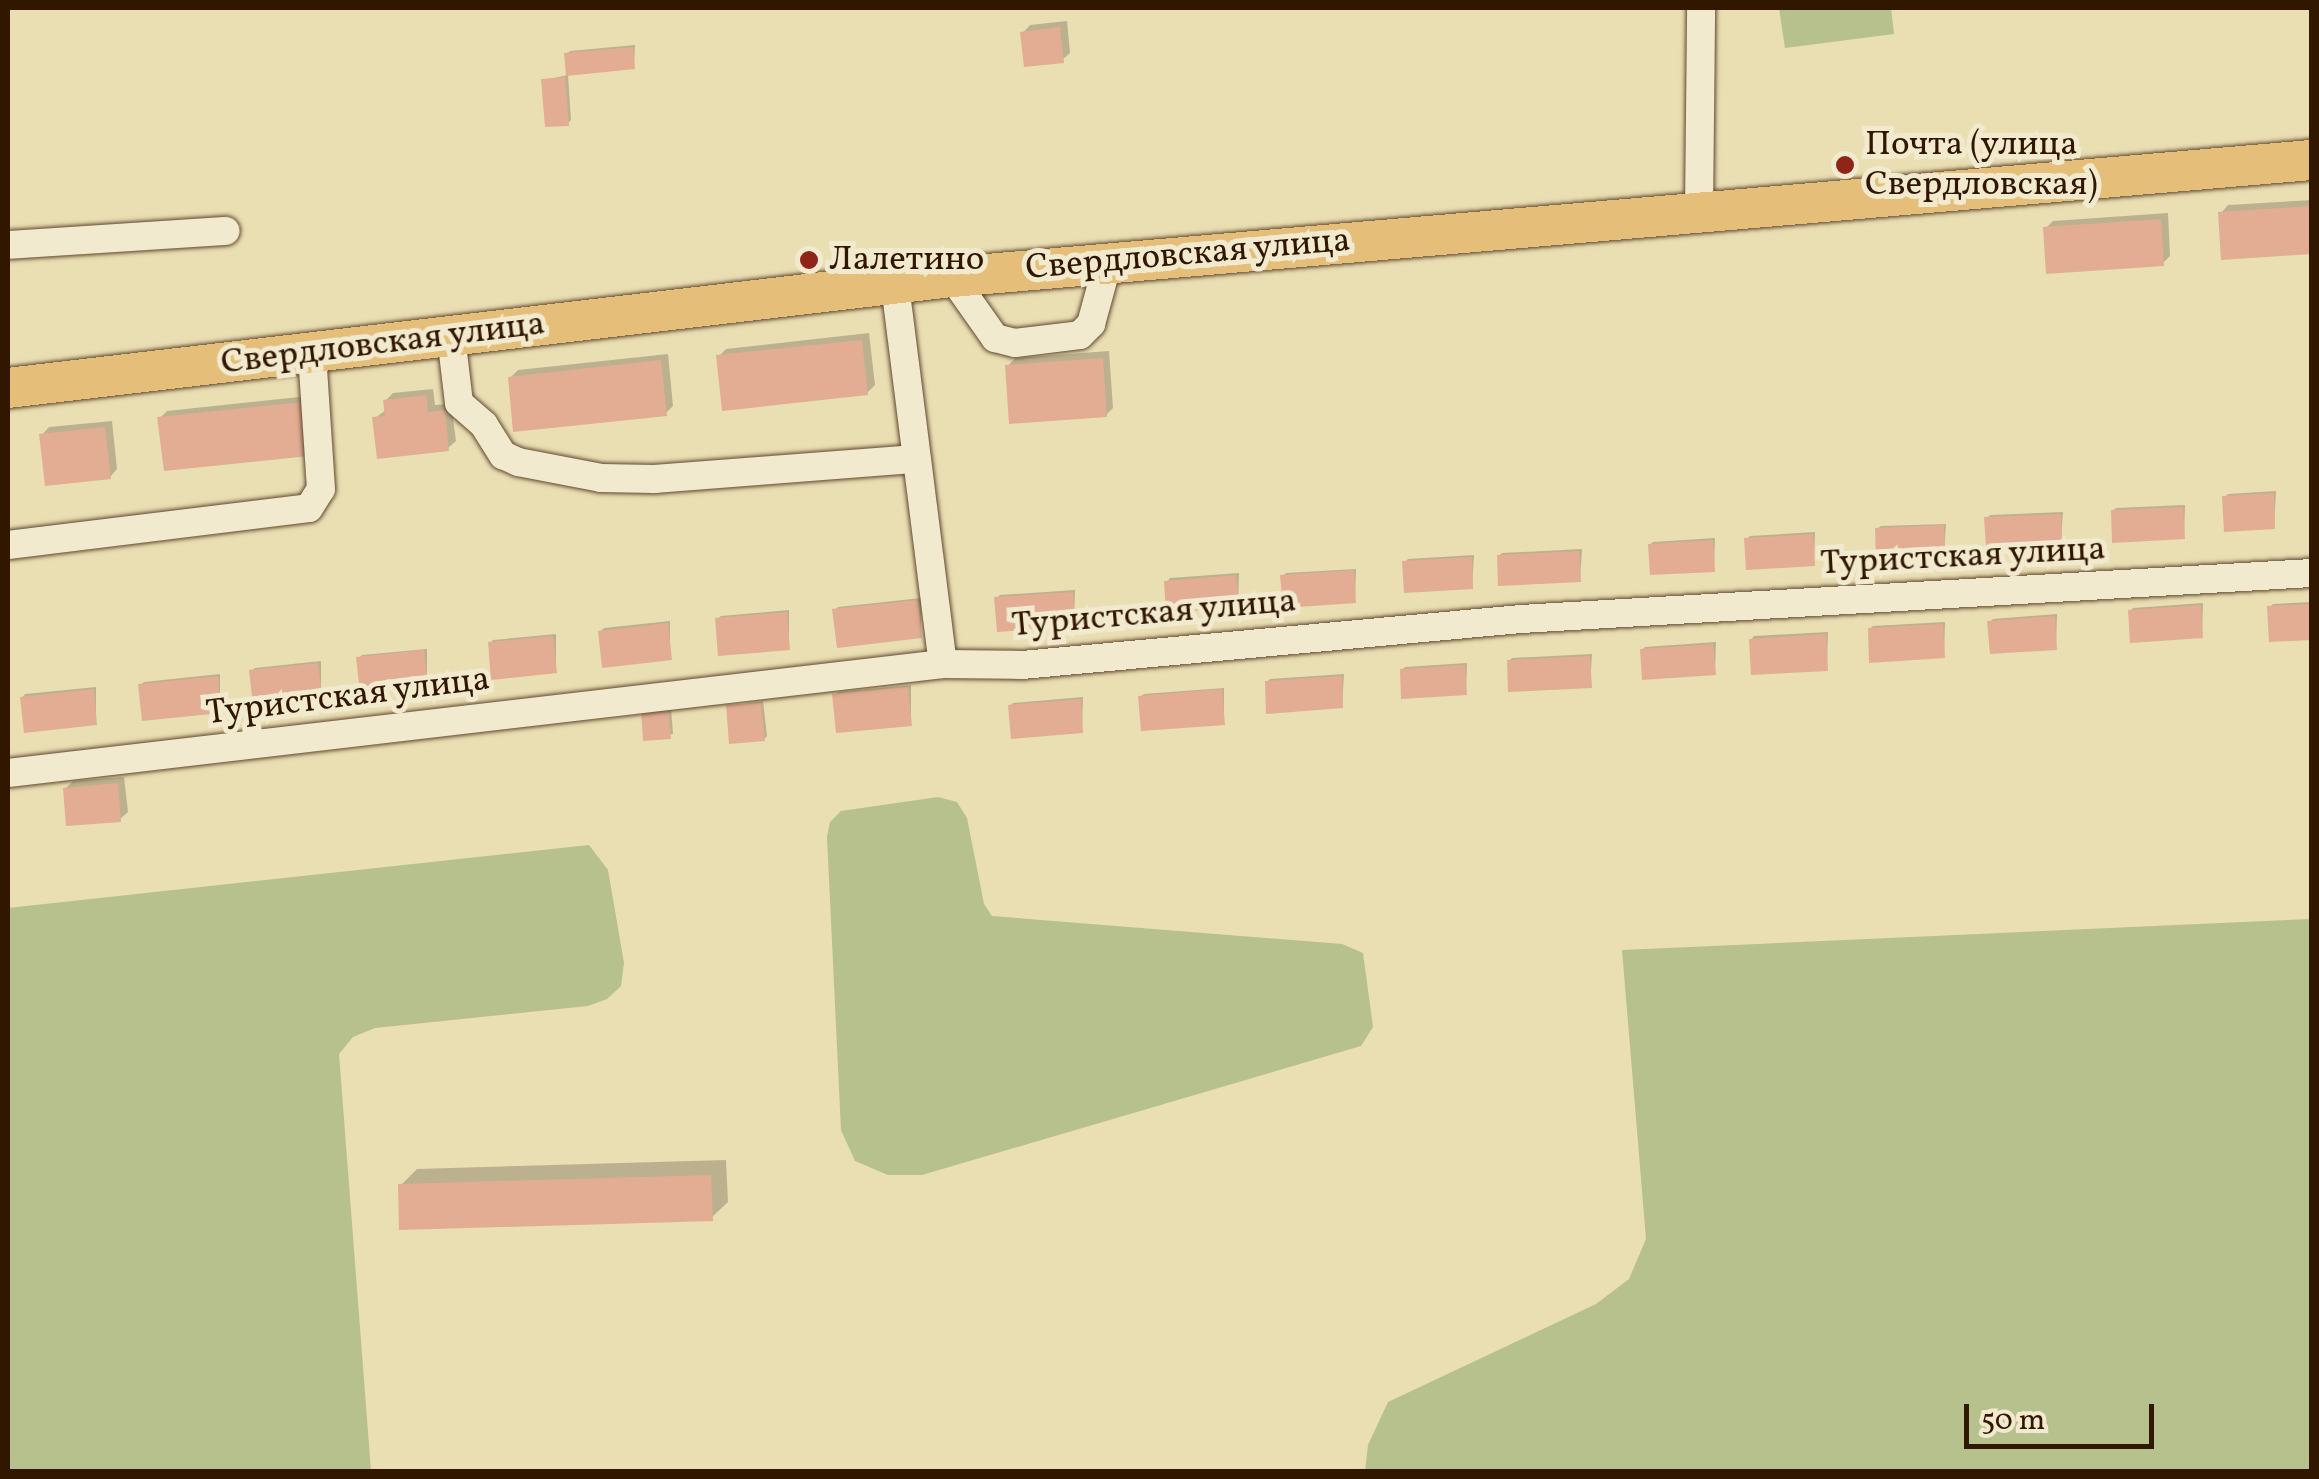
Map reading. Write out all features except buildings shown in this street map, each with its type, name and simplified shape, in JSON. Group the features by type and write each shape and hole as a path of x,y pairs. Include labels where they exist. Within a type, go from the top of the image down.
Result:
{"highway":[{"name":"Свердловская улица","path":"8,388 952,277 2312,160"}],"street":[{"path":"1699,211 1701,8"},
{"path":"8,245 226,231"},
{"path":"952,277 995,338 1015,343 1080,335 1091,324 1108,262"},
{"path":"895,284 943,664"},
{"path":"451,336 459,403 484,425 503,455 518,462 601,478 655,479 915,460"},
{"path":"8,545 309,508 320,489 312,352"},
{"name":"Туристская улица","path":"8,774 943,664 1022,665 1522,619 2312,573"}],"green space":[{"path":"1779,8 1891,8 1894,34 1785,48"},
{"path":"938,797 957,802 967,818 984,904 992,916 1342,944 1363,953 1373,1027 1361,1046 922,1175 888,1175 855,1161 841,1130 827,837 830,822 841,811"},
{"path":"589,845 608,870 624,963 621,986 607,999 588,1006 375,1028 353,1037 339,1054 371,1471 8,1471 8,908"},
{"path":"2311,919 2311,1471 1365,1471 1368,1445 1388,1402 1596,1304 1629,1279 1646,1239 1622,950"}],"place":[{"name":"Почта (улица Свердловская)","path":"1845,165"},
{"name":"Лалетино","path":"809,260"}]}
